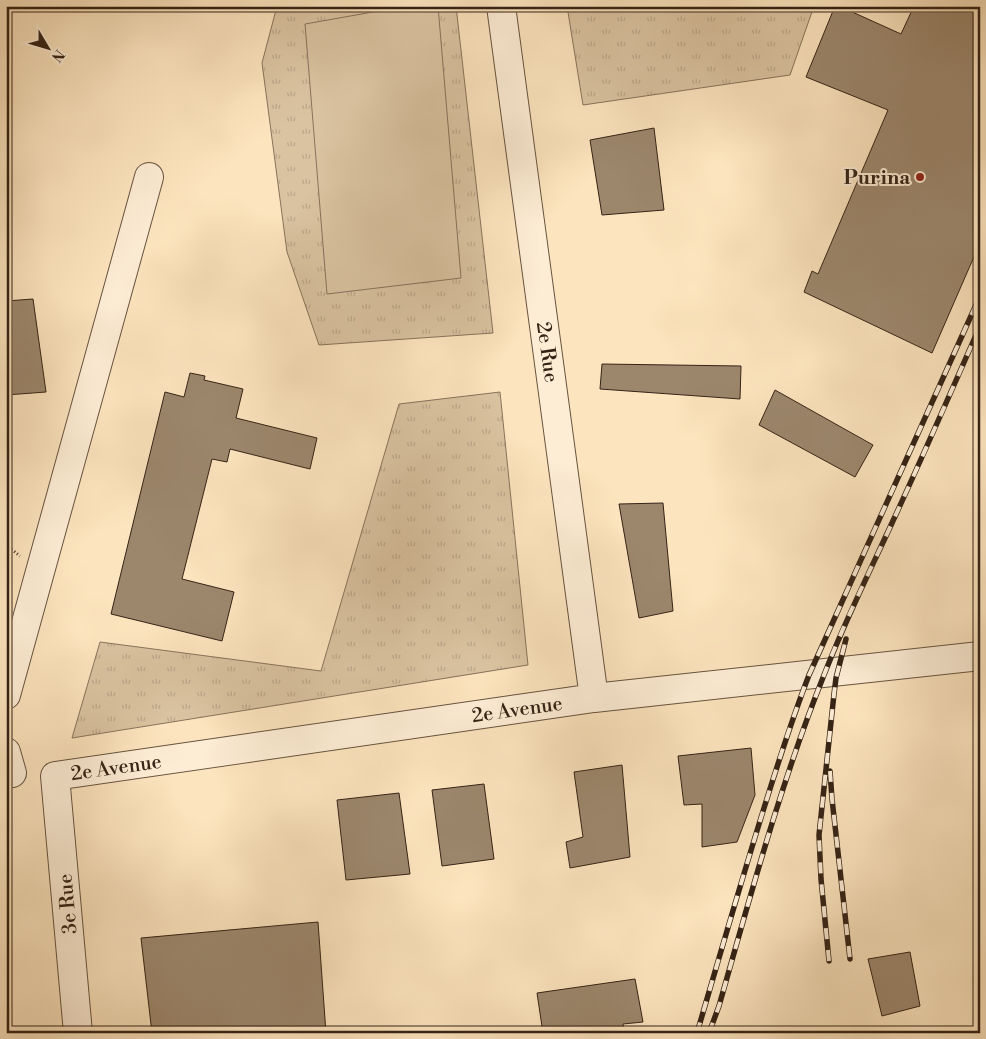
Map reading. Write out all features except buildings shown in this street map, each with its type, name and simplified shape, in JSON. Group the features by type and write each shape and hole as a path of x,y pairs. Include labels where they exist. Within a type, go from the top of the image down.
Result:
{"street":[{"name":"2e Rue","path":"501,6 594,698"},
{"path":"6,694 150,177"},
{"name":"2e Avenue","path":"55,776 594,698 980,656"},
{"name":"3e Rue","path":"55,776 78,1033"}],"green space":[{"path":"277,6 456,6 493,333 319,345 287,252 262,63"},
{"path":"407,6 438,6 461,278 327,294 305,24"},
{"path":"567,6 814,6 790,75 583,105"},
{"path":"500,392 528,665 72,738 100,642 321,671 399,404"}],"railway":[{"path":"697,1033 769,791 809,675 980,296"},
{"path":"709,1033 719,1006 780,797 808,715 848,617 980,326"},
{"path":"829,961 819,835 836,678 846,639"},
{"path":"830,771 850,959"}],"place":[{"name":"Purina","path":"920,177"}]}
